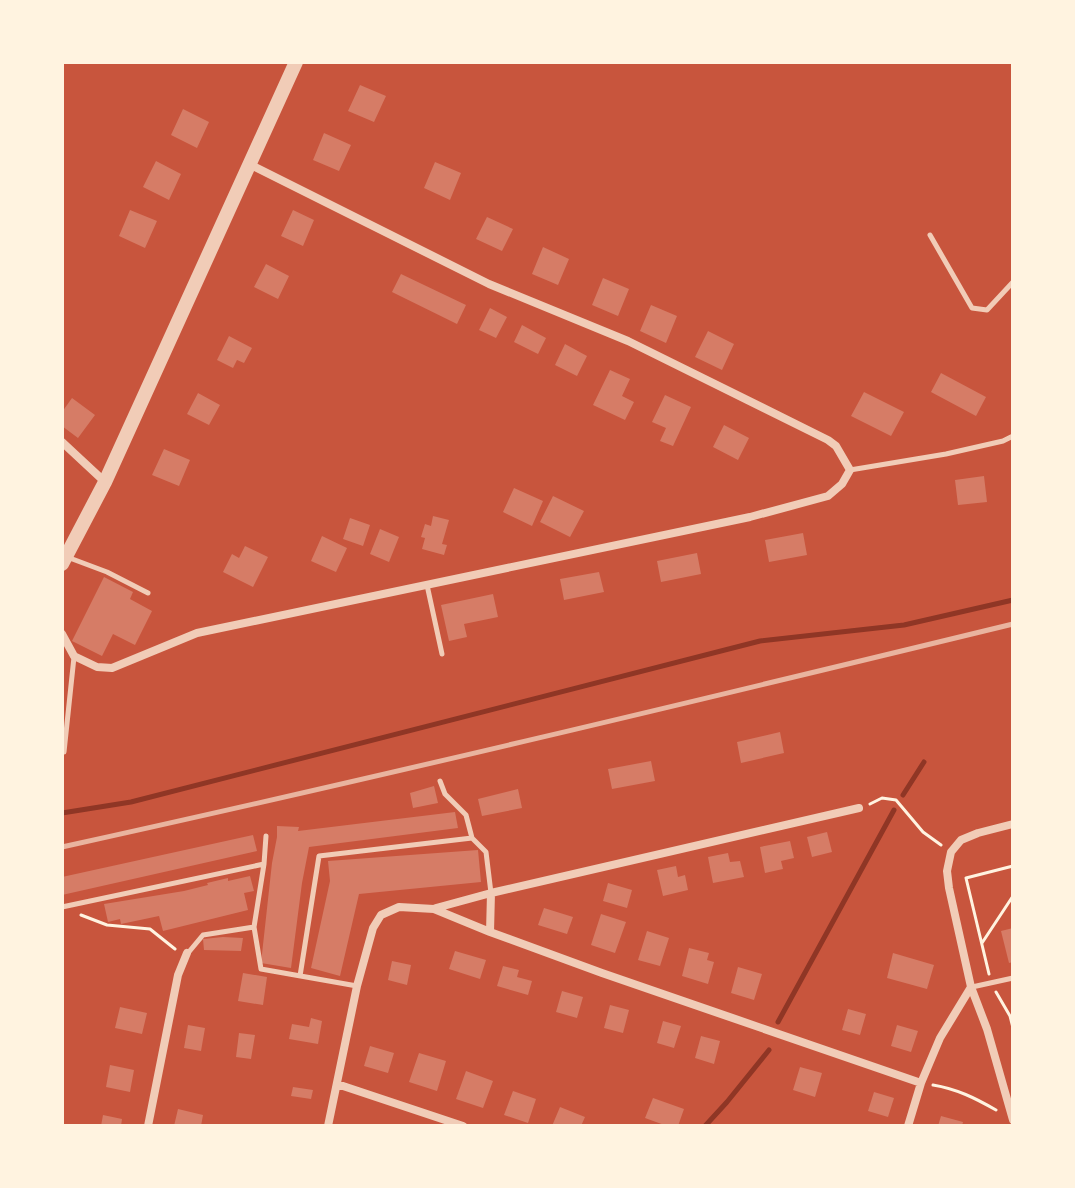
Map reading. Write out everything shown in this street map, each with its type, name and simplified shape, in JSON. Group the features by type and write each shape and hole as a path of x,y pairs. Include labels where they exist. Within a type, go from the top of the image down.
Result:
{"street":[{"path":"64,560 105,482 296,62"},
{"path":"62,634 74,656 97,667 112,668 197,633 750,517 828,496 842,484 850,470 836,446 828,440 628,341 489,284 249,164"},
{"path":"62,442 105,482"},
{"path":"328,1126 357,986 373,928 381,915 399,907 434,909 859,808"},
{"path":"1013,824 961,840 951,852 947,871 971,987 987,1029 1013,1120"},
{"path":"490,932 491,893"},
{"path":"434,909 490,932 921,1083"},
{"path":"148,1126 178,975 187,953"},
{"path":"908,1126 921,1083 940,1038 971,987"},
{"path":"337,1084 463,1126"}],"lane":[{"path":"930,235 972,308 987,310 1013,282"},
{"path":"850,470 946,454 1013,436"},
{"path":"64,560 107,572 148,593"},
{"path":"427,584 442,654"},
{"path":"64,752 74,656"},
{"path":"440,781 445,794 466,815 472,838 486,852 491,893"},
{"path":"266,836 254,927 261,969 357,986"},
{"path":"300,976 319,856 472,838"},
{"path":"62,907 264,864"},
{"path":"187,953 203,935 254,927"},
{"path":"971,987 1013,978"}],"path":[{"path":"859,808 882,798 896,800 923,832 951,852"},
{"path":"1013,866 966,878 991,983 1010,1016 1013,1028"},
{"path":"982,943 1013,896"},
{"path":"73,912 107,925 150,929 171,947 187,953"},
{"path":"921,1083 971,1095 1002,1114"}],"building":[{"path":"360,85 386,96 374,122 348,111"},
{"path":"183,109 209,122 197,148 171,135"},
{"path":"324,133 351,145 339,171 313,160"},
{"path":"156,161 181,174 169,200 143,187"},
{"path":"435,162 461,173 450,200 424,188"},
{"path":"130,210 157,221 145,248 119,236"},
{"path":"293,210 314,220 303,246 281,236"},
{"path":"487,217 513,229 502,251 476,239"},
{"path":"543,247 569,259 558,285 532,274"},
{"path":"266,264 289,276 278,299 254,287"},
{"path":"401,274 466,305 457,324 392,292"},
{"path":"603,278 629,289 618,316 592,305"},
{"path":"651,305 677,316 666,343 640,331"},
{"path":"490,308 507,317 496,338 479,330"},
{"path":"522,325 546,338 538,354 514,342"},
{"path":"708,331 734,344 722,370 695,357"},
{"path":"229,336 252,348 244,363 237,360 233,368 217,360"},
{"path":"565,344 587,356 577,376 555,365"},
{"path":"610,370 630,379 622,396 634,402 625,420 593,405"},
{"path":"941,373 986,397 976,416 931,392"},
{"path":"864,392 904,412 891,436 851,416"},
{"path":"198,393 220,405 209,425 187,414"},
{"path":"665,395 691,407 673,446 660,441 666,428 652,422"},
{"path":"72,398 95,415 78,438 62,426 62,412"},
{"path":"724,425 749,438 738,460 713,447"},
{"path":"164,449 190,460 179,486 152,475"},
{"path":"984,476 987,502 958,505 955,480"},
{"path":"514,488 543,501 532,526 503,512"},
{"path":"553,496 584,511 570,537 540,522"},
{"path":"433,516 449,520 442,544 447,545 444,555 422,549 425,538 421,537 425,524 431,526"},
{"path":"350,518 370,525 363,546 343,539"},
{"path":"380,529 399,537 389,562 370,554"},
{"path":"803,533 807,555 769,562 765,540"},
{"path":"322,536 347,548 336,572 311,561"},
{"path":"245,546 268,557 253,587 223,572 232,554 239,558"},
{"path":"697,553 701,574 661,582 657,561"},
{"path":"599,572 604,592 564,600 560,579"},
{"path":"104,577 133,592 130,599 152,611 135,645 113,634 102,656 72,641"},
{"path":"493,594 498,617 464,624 467,637 449,641 441,605"},
{"path":"780,732 784,753 741,763 737,742"},
{"path":"651,761 655,781 612,789 608,769"},
{"path":"434,786 438,803 413,808 410,793"},
{"path":"518,789 522,808 482,816 478,799"},
{"path":"455,812 458,828 309,847 291,968 261,963 277,826 299,827 298,831"},
{"path":"827,832 832,852 812,857 807,837"},
{"path":"253,835 257,851 62,895 62,877"},
{"path":"790,841 794,858 781,861 783,869 765,873 760,847"},
{"path":"478,850 481,882 359,894 340,976 311,968 330,881 328,861"},
{"path":"728,853 730,862 740,861 744,877 713,883 708,857"},
{"path":"676,866 678,877 685,875 688,890 663,896 657,870"},
{"path":"250,876 254,891 244,893 248,910 163,931 159,916 121,924 120,919 108,922 104,904"},
{"path":"608,883 632,890 627,908 603,901"},
{"path":"544,908 573,917 567,934 538,925"},
{"path":"601,914 626,922 615,953 591,945"},
{"path":"1013,928 1013,962 1009,963 1001,931"},
{"path":"647,931 669,938 660,966 638,960"},
{"path":"243,938 241,951 204,950 203,939"},
{"path":"689,948 709,953 707,960 714,962 708,984 682,976"},
{"path":"455,951 486,960 480,979 449,969"},
{"path":"893,953 934,965 927,989 887,978"},
{"path":"392,961 411,965 407,985 388,980"},
{"path":"503,966 519,970 517,977 532,981 528,995 497,986"},
{"path":"738,967 762,974 754,1000 731,993"},
{"path":"243,973 267,977 263,1005 238,1001"},
{"path":"562,991 583,997 577,1018 556,1012"},
{"path":"610,1005 629,1010 623,1033 604,1028"},
{"path":"120,1007 147,1013 142,1034 115,1028"},
{"path":"848,1009 866,1014 860,1035 842,1030"},
{"path":"311,1018 322,1021 318,1044 289,1039 292,1024 309,1027"},
{"path":"663,1021 681,1026 674,1048 657,1043"},
{"path":"188,1025 205,1028 201,1051 184,1048"},
{"path":"897,1025 918,1031 911,1052 891,1046"},
{"path":"239,1033 255,1035 251,1059 236,1057"},
{"path":"701,1036 720,1041 714,1064 695,1058"},
{"path":"370,1046 394,1053 388,1073 364,1066"},
{"path":"419,1053 446,1061 437,1091 409,1082"},
{"path":"110,1065 134,1070 130,1092 106,1087"},
{"path":"800,1067 822,1073 815,1097 793,1090"},
{"path":"466,1071 493,1081 483,1108 456,1099"},
{"path":"293,1087 313,1090 311,1099 291,1096"},
{"path":"513,1091 536,1099 528,1123 504,1115"},
{"path":"874,1092 894,1098 888,1117 868,1111"},
{"path":"653,1098 684,1109 678,1126 667,1126 645,1118"},
{"path":"560,1107 585,1117 581,1126 552,1126"},
{"path":"178,1109 203,1115 201,1126 174,1126"},
{"path":"103,1115 122,1119 121,1126 101,1126"},
{"path":"941,1116 963,1122 962,1126 938,1126"}],"waterway":[{"path":"62,813 131,802 760,641 904,625 1013,600"},
{"path":"903,795 924,762"},
{"path":"778,1022 894,810"},
{"path":"705,1126 769,1050"}],"railway":[{"path":"62,847 538,738 1013,624"}]}
